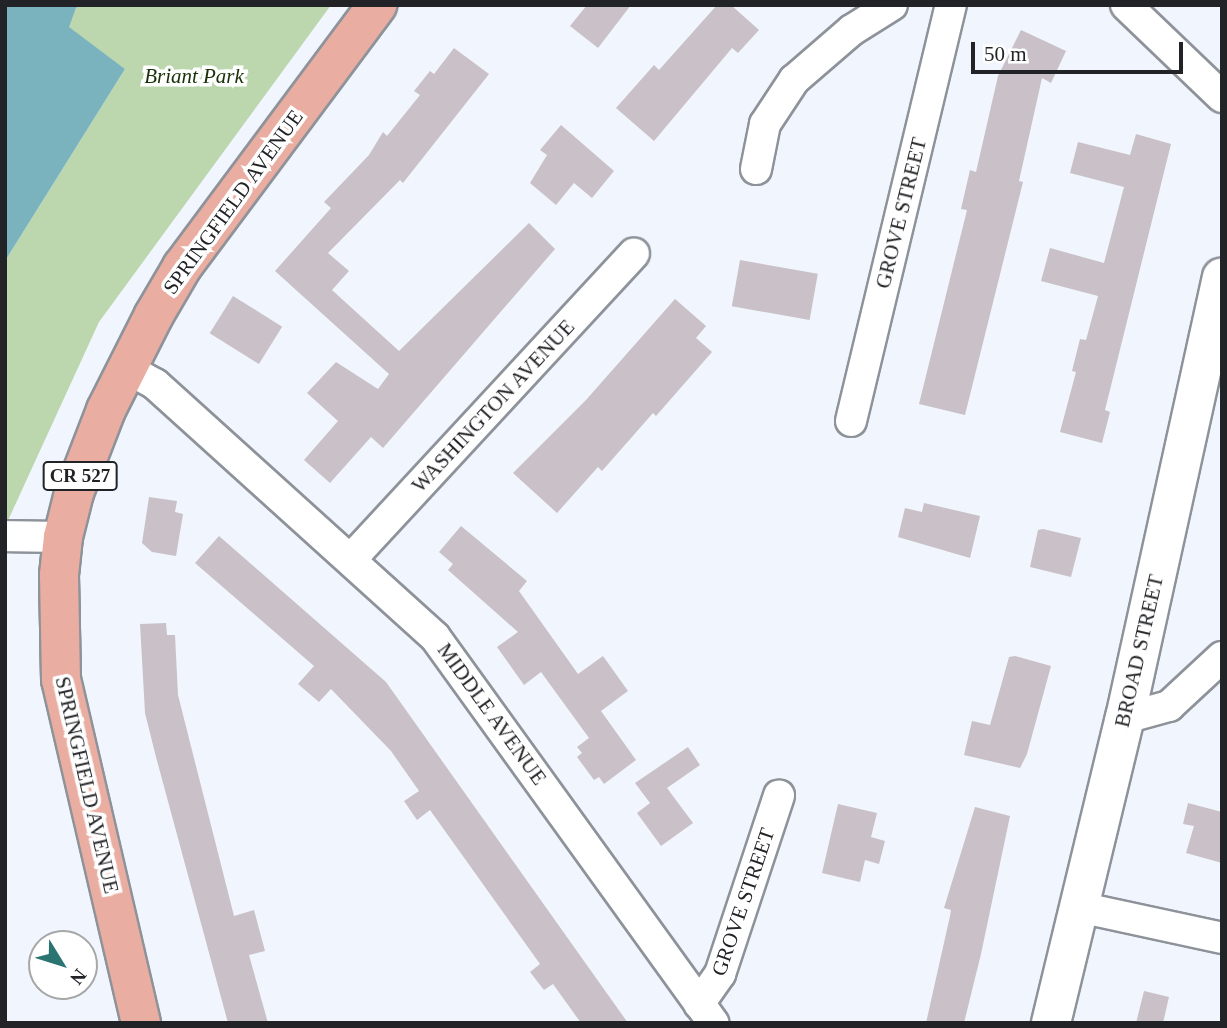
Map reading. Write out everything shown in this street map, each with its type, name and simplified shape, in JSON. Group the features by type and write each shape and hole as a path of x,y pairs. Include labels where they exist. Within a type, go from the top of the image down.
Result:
{"main road":[{"name":"SPRINGFIELD AVENUE","path":"141,1023 61,680 58,589 64,537 85,463 127,368 182,267 377,5"},
{"name":"BROAD STREET","path":"1051,1023 1125,718 1222,278"}],"street":[{"path":"756,169 765,124 794,80 852,30 891,5"},
{"name":"GROVE STREET","path":"851,421 951,5"},
{"path":"1126,5 1222,97"},
{"name":"WASHINGTON AVENUE","path":"352,558 634,254"},
{"name":"MIDDLE AVENUE","path":"127,368 155,384 352,558 454,660 706,1013"},
{"path":"5,536 64,537"},
{"path":"1125,718 1169,706 1222,657"},
{"name":"GROVE STREET","path":"706,1013 779,796"},
{"path":"1079,907 1222,938"}],"green space":[{"name":"Briant Park","path":"82,5 331,5 99,322 5,527 5,261 125,69 68,27 76,8"}],"water":[{"path":"5,5 82,5 76,8 69,27 125,69 5,261"}],"building":[{"path":"587,5 631,5 598,48 570,26"},
{"path":"717,5 731,5 759,30 738,53 732,48 654,141 616,108 654,65 659,70"},
{"path":"1021,30 1066,51 1051,83 1042,78 1019,181 1023,182 965,415 919,404 967,210 961,209 970,170 976,172 998,76"},
{"path":"454,48 489,74 403,183 400,180 328,253 349,271 332,290 399,351 529,223 555,249 383,448 371,437 330,483 304,460 338,421 307,393 336,362 378,389 389,374 275,271 331,208 324,202 369,155 383,132 387,136 420,95 414,91 430,71 434,74"},
{"path":"561,125 614,171 592,198 574,183 556,205 530,183 547,155 540,150"},
{"path":"1136,134 1171,144 1105,410 1110,412 1102,443 1060,432 1076,372 1072,371 1080,339 1086,340 1098,296 1041,281 1050,248 1104,263 1124,187 1070,173 1078,142 1130,155"},
{"path":"740,260 818,274 810,320 732,306"},
{"path":"233,296 282,327 259,364 210,333"},
{"path":"675,299 706,326 696,338 712,352 656,416 653,413 602,471 598,467 557,513 513,473 586,400"},
{"path":"149,497 177,501 175,512 183,514 176,556 152,552 142,543"},
{"path":"924,503 980,516 970,558 898,537 905,508 922,512"},
{"path":"461,526 527,581 519,591 578,674 603,656 628,691 601,711 636,760 604,784 599,777 594,780 577,757 582,753 577,747 589,738 541,672 524,685 497,647 518,632 448,570 453,564 439,552"},
{"path":"1038,530 1081,538 1071,577 1030,567"},
{"path":"219,536 386,682 628,1023 581,1023 553,984 544,990 530,972 540,964 430,810 417,820 404,801 419,791 391,751 331,689 319,702 298,684 314,666 195,563"},
{"path":"166,623 167,635 175,635 178,695 234,916 254,910 265,951 249,955 268,1023 228,1023 156,757 145,713 140,624"},
{"path":"1015,656 1051,666 1027,754 1020,768 964,755 972,721 990,725 1009,657"},
{"path":"688,747 700,765 667,788 693,823 661,846 637,813 650,803 635,783"},
{"path":"1188,803 1222,812 1222,863 1186,853 1194,826 1183,824"},
{"path":"838,804 877,813 871,837 885,841 879,864 865,860 860,882 822,873"},
{"path":"975,807 1010,816 981,954 964,1023 926,1023 951,910 944,908"},
{"path":"1144,991 1169,997 1163,1023 1136,1023"}]}
